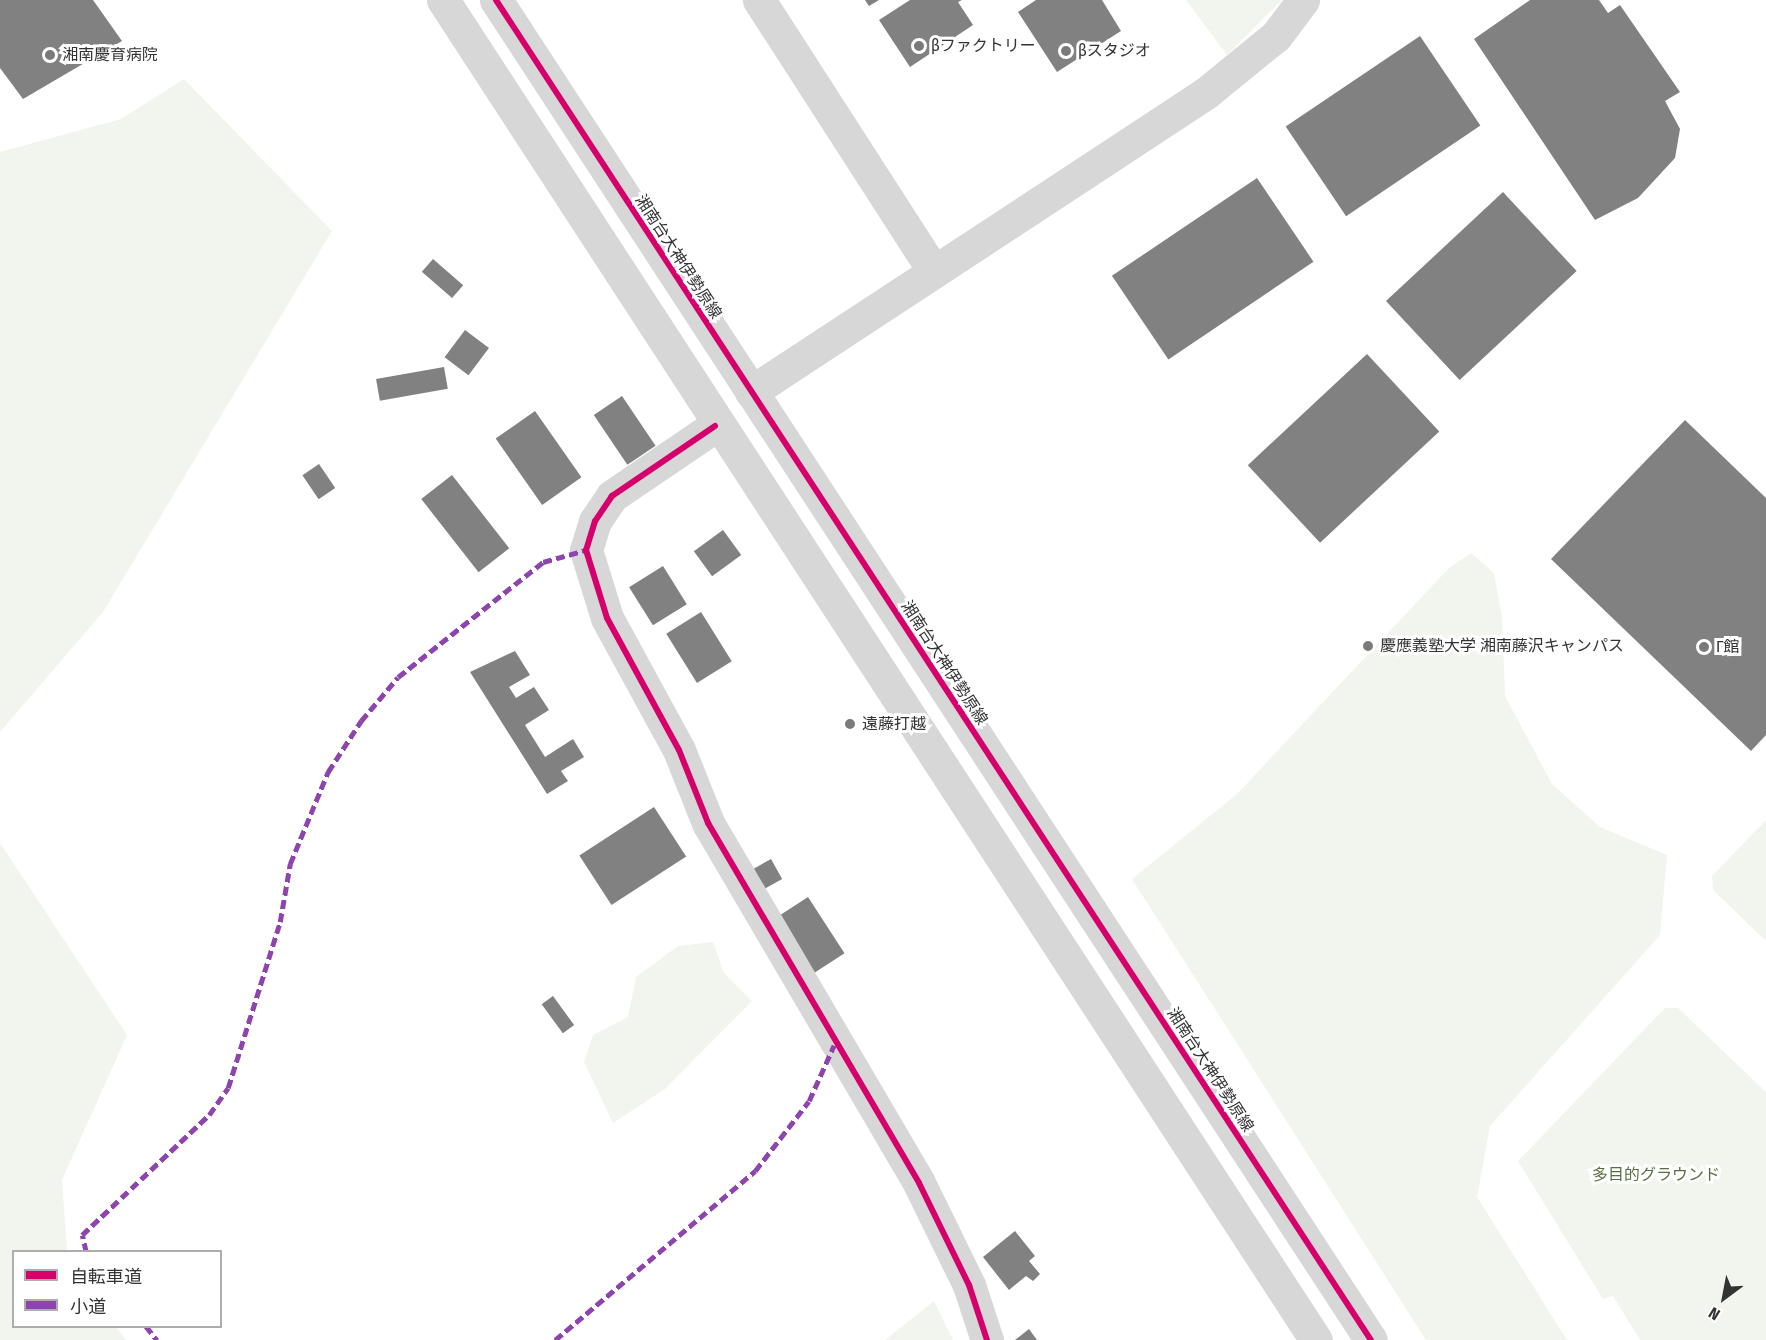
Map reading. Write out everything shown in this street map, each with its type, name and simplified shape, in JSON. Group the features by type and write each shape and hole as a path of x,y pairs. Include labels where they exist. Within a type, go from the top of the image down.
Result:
{"street":[{"path":"443,0 715,426 1316,1340"},
{"name":"湘南台大神伊勢原線","path":"496,0 1371,1340"},
{"path":"759,0 934,272"},
{"path":"751,393 1214,87 1276,36 1304,0"},
{"path":"715,426 612,496 595,521 586,550 607,618 679,750 708,823 920,1183 969,1285 987,1340"}],"green space":[{"path":"1186,0 1282,0 1227,55"},
{"path":"184,79 332,231 103,612 0,732 0,152 121,119"},
{"path":"1471,553 1494,573 1502,617 1505,696 1552,784 1600,827 1667,855 1660,935 1490,1126 1477,1197 1567,1340 1426,1340 1132,879 1237,794 1449,568"},
{"path":"1766,820 1766,941 1713,890 1712,876"},
{"path":"0,843 127,1035 62,1180 67,1250 12,1250 12,1328 117,1328 126,1340 0,1340"},
{"path":"713,942 724,973 752,1001 665,1089 613,1123 584,1062 593,1035 628,1017 636,977 678,946"},
{"name":"多目的グラウンド","path":"1665,1008 1678,1008 1766,1092 1766,1340 1640,1340 1613,1296 1603,1299 1518,1161"},
{"path":"934,1301 953,1340 885,1340"}],"building":[{"name":"湘南慶育病院","path":"0,0 93,0 122,41 23,99 0,68"},
{"path":"865,0 879,0 869,6"},
{"name":"βファクトリー","path":"910,0 962,0 958,2 973,25 910,67 879,20"},
{"name":"βスタジオ","path":"1036,0 1102,0 1121,31 1057,72 1018,12"},
{"path":"1530,0 1599,0 1608,13 1620,5 1680,92 1665,101 1680,129 1675,158 1638,198 1595,220 1474,39"},
{"path":"1420,36 1480,126 1346,216 1286,127"},
{"path":"1257,178 1313,262 1168,360 1112,276"},
{"path":"1503,192 1577,271 1460,380 1386,301"},
{"path":"433,259 463,285 452,298 422,272"},
{"path":"465,330 489,348 468,375 445,357"},
{"path":"1367,354 1439,432 1320,543 1248,465"},
{"path":"444,367 448,389 380,401 376,379"},
{"path":"622,396 656,446 627,465 594,415"},
{"path":"535,411 581,477 542,505 496,439"},
{"name":"Γ館","path":"1685,420 1766,498 1766,735 1751,751 1551,559"},
{"path":"319,464 335,488 319,499 302,475"},
{"path":"452,475 509,548 479,572 421,499"},
{"path":"723,530 741,555 712,576 694,551"},
{"path":"663,566 687,604 653,625 629,587"},
{"path":"701,612 732,661 697,683 666,634"},
{"path":"515,651 530,675 509,687 516,698 534,687 549,710 525,725 545,757 573,739 584,757 561,771 568,781 547,794 470,672"},
{"path":"654,807 686,856 611,905 579,855"},
{"path":"771,859 782,879 761,891 750,871"},
{"path":"808,897 844,953 807,978 770,922"},
{"path":"553,996 574,1025 563,1033 542,1004"},
{"path":"1015,1231 1035,1256 1029,1261 1040,1274 1033,1281 1026,1276 1009,1290 983,1257"},
{"path":"1029,1329 1037,1340 1015,1340"}],"marked path":[{"path":"86,1250 82,1235 209,1115 228,1088 280,922 290,864 328,772 361,721 398,677 543,562 586,550"},
{"path":"555,1340 755,1171 809,1101 834,1045"},
{"path":"148,1328 157,1340"}],"cycle path":[{"path":"496,0 1371,1340"},
{"path":"715,426 612,496 595,521 586,550 607,618 679,750 708,823 919,1183 969,1285 987,1340"}],"place":[{"name":"βファクトリー","path":"919,46"},
{"name":"βスタジオ","path":"1066,51"},
{"name":"湘南慶育病院","path":"50,55"},
{"name":"慶應義塾大学 湘南藤沢キャンパス","path":"1368,646"},
{"name":"Γ館","path":"1704,647"},
{"name":"遠藤打越","path":"850,724"}]}
